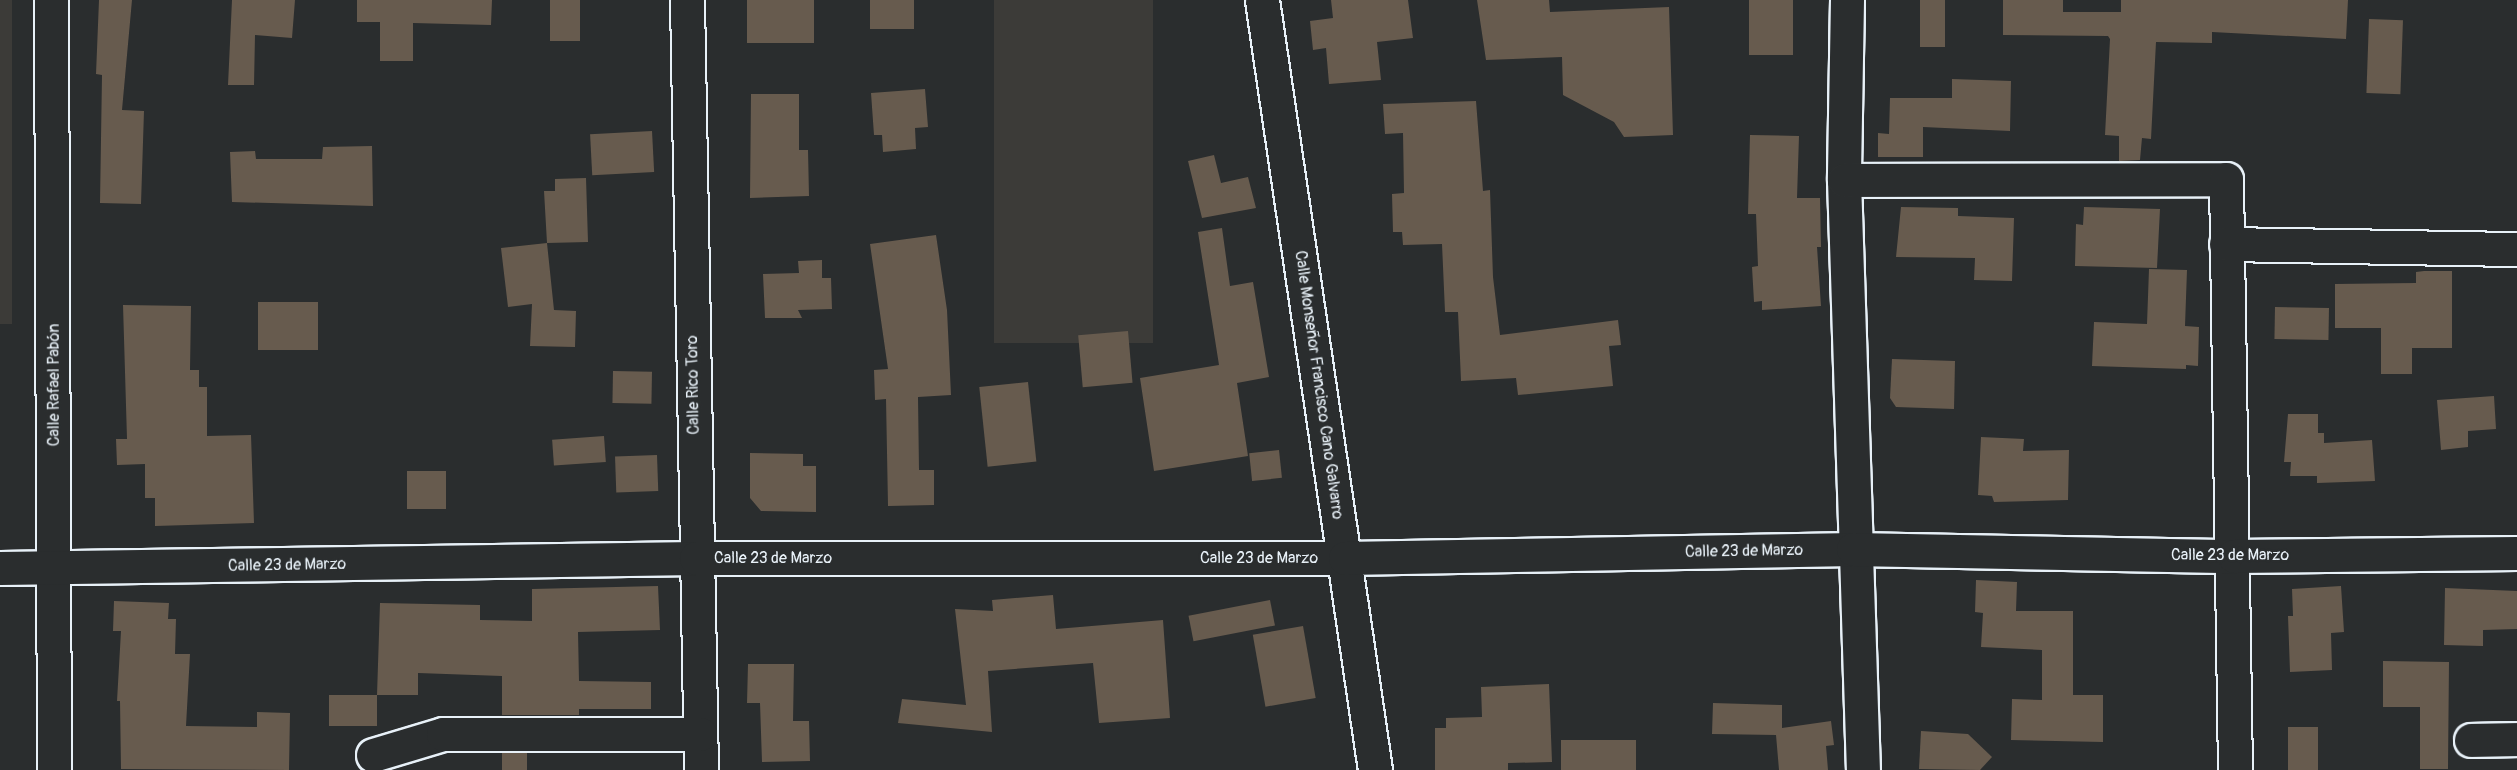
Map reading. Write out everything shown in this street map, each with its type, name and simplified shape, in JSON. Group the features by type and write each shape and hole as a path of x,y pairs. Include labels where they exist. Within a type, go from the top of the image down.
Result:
{"street":[{"name":"Calle Rafael Pabón","path":"51,0 54,770"},
{"name":"Calle Rico Toro","path":"687,0 701,770"},
{"name":"Calle Monseñor Francisco Cano Galvarro","path":"1262,0 1375,770"},
{"path":"1847,0 1844,180 1853,549 1863,770"},
{"path":"1844,180 2226,179 2234,556 2235,770"},
{"path":"2226,244 2517,249"},
{"name":"Calle 23 de Marzo","path":"0,568 696,558 1345,558 1853,549 2234,556 2517,553"},
{"path":"373,755 443,734 700,734"},
{"path":"2471,740 2517,739"}],"shaded area":[{"path":"0,0 12,0 12,324 0,324"},
{"path":"994,0 1153,0 1153,343 994,343"}],"building":[{"path":"99,0 132,0 122,110 144,111 141,204 100,203 102,75 96,74"},
{"path":"232,0 295,0 292,38 255,35 254,85 228,85"},
{"path":"357,0 492,0 491,25 413,23 413,61 380,61 380,22 357,22"},
{"path":"550,0 580,0 580,41 550,41"},
{"path":"747,0 814,0 814,43 747,43"},
{"path":"870,0 914,0 914,29 870,29"},
{"path":"1331,0 1408,0 1413,38 1377,42 1381,80 1329,84 1326,48 1313,50 1310,21 1333,18"},
{"path":"1477,0 1549,0 1550,12 1669,7 1673,135 1624,137 1614,122 1563,95 1562,57 1486,60"},
{"path":"1749,0 1793,0 1793,55 1749,55"},
{"path":"1920,0 1945,0 1945,47 1920,47"},
{"path":"2003,0 2063,0 2063,12 2121,12 2121,0 2348,0 2346,39 2212,32 2212,43 2156,42 2151,139 2142,138 2140,160 2119,161 2119,136 2105,135 2110,39 2108,36 2003,35"},
{"path":"2369,19 2403,20 2400,94 2366,93"},
{"path":"1952,79 2011,81 2010,131 1923,127 1923,157 1878,157 1878,133 1889,134 1890,98 1952,98"},
{"path":"925,89 928,127 915,128 916,149 883,152 882,135 874,135 871,93"},
{"path":"751,94 799,94 799,150 808,150 809,196 750,198"},
{"path":"1476,101 1483,191 1490,190 1493,277 1500,335 1618,320 1621,345 1609,346 1613,386 1518,395 1516,378 1461,381 1458,312 1445,312 1442,244 1403,245 1402,232 1393,232 1392,194 1404,193 1403,133 1385,134 1383,104"},
{"path":"652,131 654,172 592,175 590,134"},
{"path":"1750,135 1799,136 1797,198 1820,198 1821,247 1817,247 1821,306 1762,310 1762,301 1754,302 1752,267 1758,266 1756,214 1748,214"},
{"path":"372,146 373,206 232,202 230,152 255,151 256,159 322,159 323,147"},
{"path":"1214,155 1221,183 1248,177 1256,208 1202,218 1188,161"},
{"path":"586,178 588,242 547,243 544,191 555,191 555,179"},
{"path":"1901,207 1958,208 1958,216 2014,218 2012,281 1974,280 1975,258 1896,257"},
{"path":"2084,207 2160,209 2157,268 2075,266 2076,224 2083,225"},
{"path":"1222,228 1230,286 1253,282 1269,377 1237,383 1248,456 1154,471 1140,378 1219,365 1198,232"},
{"path":"936,235 947,310 951,395 918,397 919,470 934,470 934,505 888,506 886,399 875,400 874,370 888,369 870,244"},
{"path":"547,243 554,310 576,311 575,347 530,346 532,304 508,307 501,248"},
{"path":"822,260 822,278 831,278 832,309 798,310 802,318 765,318 763,274 799,273 798,261"},
{"path":"2149,269 2187,270 2185,326 2199,327 2198,366 2186,365 2186,369 2092,366 2094,322 2147,324"},
{"path":"2452,271 2452,348 2412,348 2412,374 2381,374 2381,328 2335,328 2335,284 2416,283 2416,272"},
{"path":"258,302 318,302 318,350 258,350"},
{"path":"123,305 191,306 190,370 199,370 199,387 207,387 207,436 251,435 254,523 155,526 155,498 145,498 145,464 117,465 116,439 127,439"},
{"path":"2275,307 2329,308 2328,340 2274,339"},
{"path":"1128,331 1133,383 1083,387 1078,335"},
{"path":"1892,359 1955,361 1954,409 1896,407 1890,398"},
{"path":"613,371 652,372 651,404 612,403"},
{"path":"1028,382 1036,462 988,467 979,387"},
{"path":"2494,396 2496,429 2468,431 2468,447 2441,450 2437,400"},
{"path":"2288,414 2318,414 2318,433 2324,433 2324,443 2372,440 2375,481 2317,483 2317,476 2290,476 2291,462 2284,462"},
{"path":"604,436 606,462 554,466 552,440"},
{"path":"1981,437 2024,439 2023,451 2069,450 2068,500 1994,502 1992,496 1978,495"},
{"path":"1279,450 1282,478 1252,481 1249,453"},
{"path":"750,453 803,454 803,466 816,466 816,512 761,511 750,498"},
{"path":"657,455 658,491 616,492 615,456"},
{"path":"407,471 446,471 446,509 407,509"},
{"path":"1976,580 2017,582 2016,611 2073,611 2073,695 2103,695 2103,742 2011,740 2012,699 2042,700 2042,650 1981,647 1983,613 1975,612"},
{"path":"658,586 660,630 578,632 579,681 651,682 651,709 579,709 579,715 502,715 502,676 418,673 418,695 377,695 380,603 480,605 480,620 532,621 532,589"},
{"path":"2341,586 2344,632 2331,633 2332,670 2290,672 2288,616 2293,616 2292,589"},
{"path":"2445,588 2517,591 2517,629 2483,630 2483,646 2444,645"},
{"path":"1053,595 1056,629 1163,620 1170,718 1099,723 1093,663 988,671 992,732 898,723 902,699 966,705 955,609 993,611 992,600"},
{"path":"1270,600 1275,626 1193,641 1189,616"},
{"path":"114,601 169,603 168,619 176,619 175,654 190,654 186,726 257,727 257,712 290,713 289,770 121,769 120,701 117,701 121,631 113,631"},
{"path":"1303,626 1316,698 1265,707 1253,635"},
{"path":"2383,661 2449,662 2448,769 2420,769 2420,707 2383,707"},
{"path":"748,664 794,664 793,721 809,721 810,761 762,762 760,703 747,703"},
{"path":"1549,684 1552,762 1508,763 1508,770 1435,770 1435,728 1446,728 1446,718 1482,717 1481,687"},
{"path":"329,695 377,695 377,726 329,726"},
{"path":"1713,703 1782,705 1782,728 1831,721 1834,745 1826,746 1828,770 1779,770 1776,735 1712,734"},
{"path":"2288,727 2318,727 2318,770 2288,770"},
{"path":"1921,731 1968,734 1992,757 1980,770 1919,769"},
{"path":"1561,740 1636,740 1636,770 1561,770"},
{"path":"502,753 527,753 527,770 502,770"}]}
